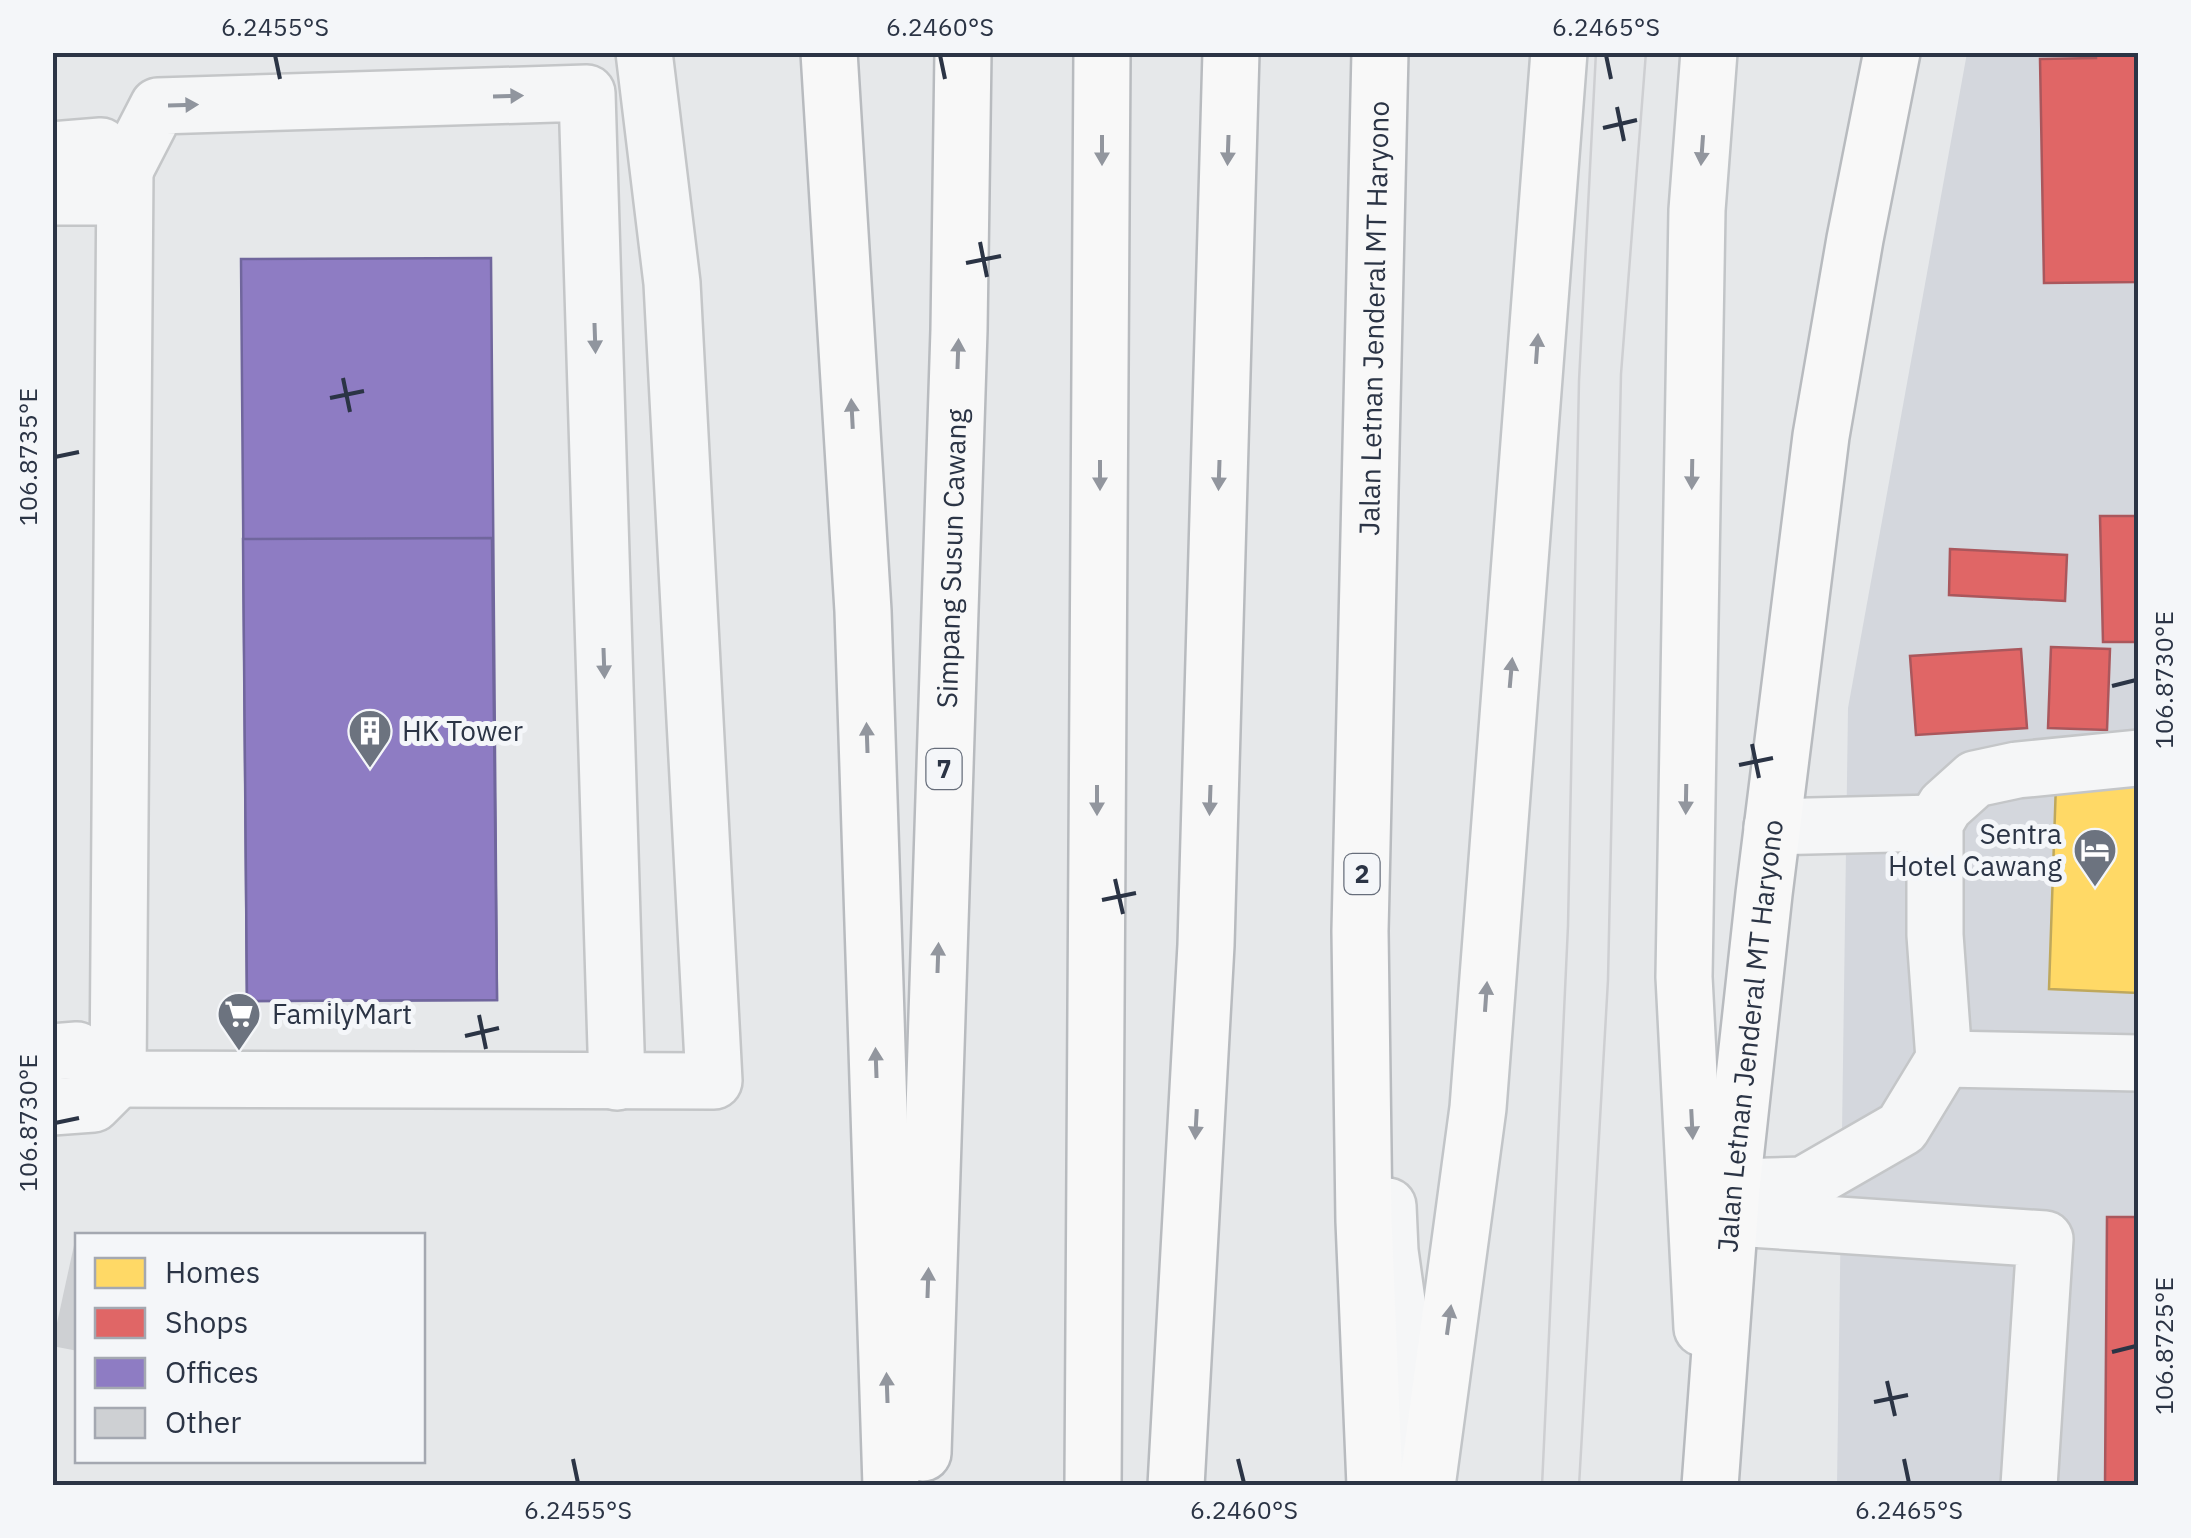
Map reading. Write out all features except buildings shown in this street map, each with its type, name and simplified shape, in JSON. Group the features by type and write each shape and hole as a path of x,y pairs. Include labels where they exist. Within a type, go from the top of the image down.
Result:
{"main road":[{"path":"829,52 863,612 890,1486"},
{"name":"Simpang Susun Cawang","path":"922,1486 958,350 963,52"},
{"path":"1093,1486 1102,52"},
{"path":"1176,1486 1206,944 1231,52"},
{"name":"Jalan Letnan Jenderal MT Haryono","path":"1375,1486 1364,1222 1360,930 1380,52"},
{"path":"1425,1486 1478,1108 1559,52"},
{"name":"Jalan Letnan Jenderal MT Haryono","path":"1707,1486 1701,1274 1684,978 1697,210 1709,52"},
{"name":"Jalan Letnan Jenderal MT Haryono","path":"1707,1486 1731,1203 1772,827 1821,436 1892,52"}],"lane":[{"path":"52,1052 78,1050 118,1079 714,1081 672,283 644,52"},
{"path":"52,197 100,197 125,170 158,106 588,93 616,1082"},
{"path":"52,150 101,146 125,170 118,1079 93,1104 52,1107"},
{"path":"1374,262 1389,337 1394,438 1384,1138 1390,1250 1425,1486"},
{"path":"1731,1203 1803,1185 1902,1128 1944,1060 1935,935 1935,823 1945,806 1975,778 2138,758"},
{"path":"1772,827 1935,823"},
{"path":"1944,1060 2138,1063"},
{"path":"1731,1203 2045,1239 2030,1486"}],"shaded area":[{"path":"1967,53 2138,53 2138,1485 1837,1486 1848,708"}],"tram line":[{"path":"1542,1486 1568,926 1579,381 1596,52"},
{"path":"1579,1486 1608,980 1621,374 1646,52"}],"place":[{"name":"HK Tower","path":"370,769"},
{"name":"Sentra Hotel Cawang","path":"2095,888"},
{"name":"FamilyMart","path":"239,1052"}]}
